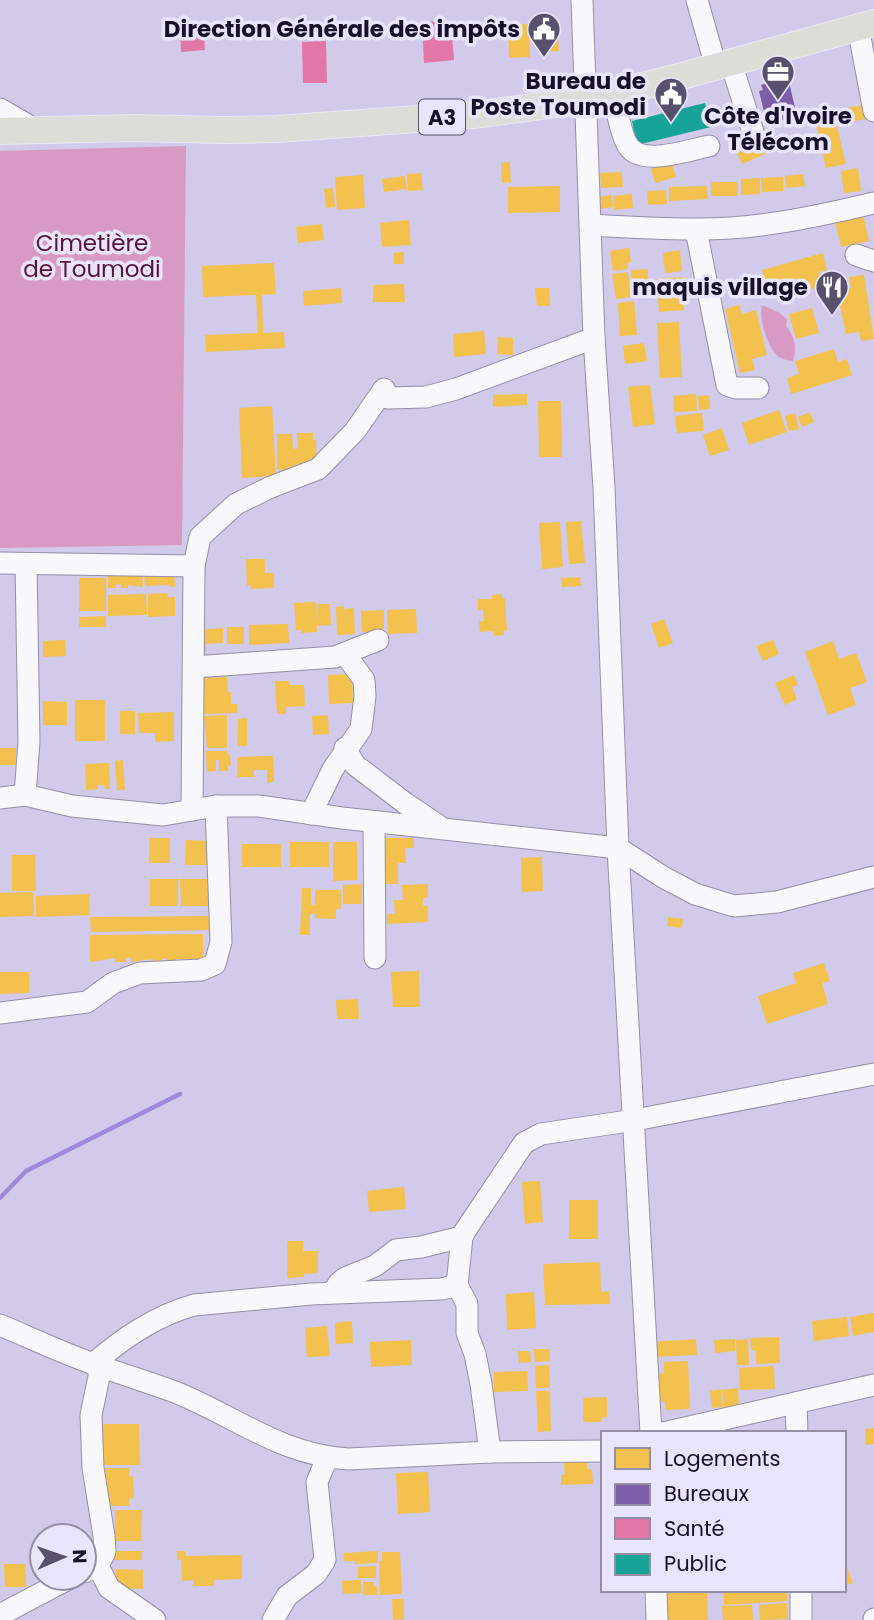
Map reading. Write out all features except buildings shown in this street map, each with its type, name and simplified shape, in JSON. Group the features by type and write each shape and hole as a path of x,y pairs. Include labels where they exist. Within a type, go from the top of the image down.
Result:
{"main road":[{"name":"A3","path":"0,131 277,129 473,115 586,100 866,25"}],"street":[{"path":"582,0 594,338 604,501 618,848 652,1431"},
{"path":"697,0 708,38 724,65 753,132"},
{"path":"708,38 711,0"},
{"path":"866,25 874,111"},
{"path":"613,93 626,145 636,155 646,158 709,146"},
{"path":"0,109 38,131"},
{"path":"591,225 696,230 790,221 874,203"},
{"path":"696,230 727,385 736,388 758,388"},
{"path":"192,810 194,566 200,537 236,504 318,469 355,431 384,389 388,398 426,397 456,389 594,338"},
{"path":"0,563 194,566"},
{"path":"26,564 29,742 26,795"},
{"path":"194,667 345,654 378,640"},
{"path":"311,814 345,748 360,733 365,686 361,673 345,654"},
{"path":"345,748 355,765 442,828"},
{"path":"0,798 26,795 72,806 163,815 216,806 259,806 374,822 618,848 695,894 734,906 777,902 874,877"},
{"path":"0,1013 87,1002 113,983 140,973 201,970 215,964 221,942 216,806"},
{"path":"374,822 374,958"},
{"path":"490,1452 481,1384 475,1354 467,1333 467,1304 457,1285 462,1237 524,1143 541,1134 635,1120 874,1074"},
{"path":"333,1292 345,1278 374,1266 396,1250 421,1248 462,1237"},
{"path":"98,1560 105,1552 93,1468 91,1415 97,1366 121,1341 179,1310 226,1301 333,1292 442,1289 457,1285"},
{"path":"0,1325 97,1366 175,1392 244,1427 327,1458 348,1460 490,1452 601,1451"},
{"path":"672,1431 874,1385"},
{"path":"796,1403 797,1431"},
{"path":"273,1620 287,1596 316,1574 325,1560 317,1482 327,1458"},
{"path":"98,1576 109,1588 155,1620"},
{"path":"0,1615 44,1592"},
{"path":"656,1592 657,1620"},
{"path":"801,1592 802,1620"}],"green space":[{"name":"Cimetière de Toumodi","path":"186,146 182,545 0,548 0,151"},
{"path":"762,305 787,319 786,326 794,342 793,361 781,358 772,349 763,326"}],"waterway":[{"path":"0,1198 26,1171 180,1094"}],"place":[{"name":"Direction Générale des impôts","path":"544,59"},
{"name":"Côte d'Ivoire Télécom","path":"778,102"},
{"name":"Bureau de Poste Toumodi","path":"671,124"},
{"name":"maquis village","path":"832,317"}]}
